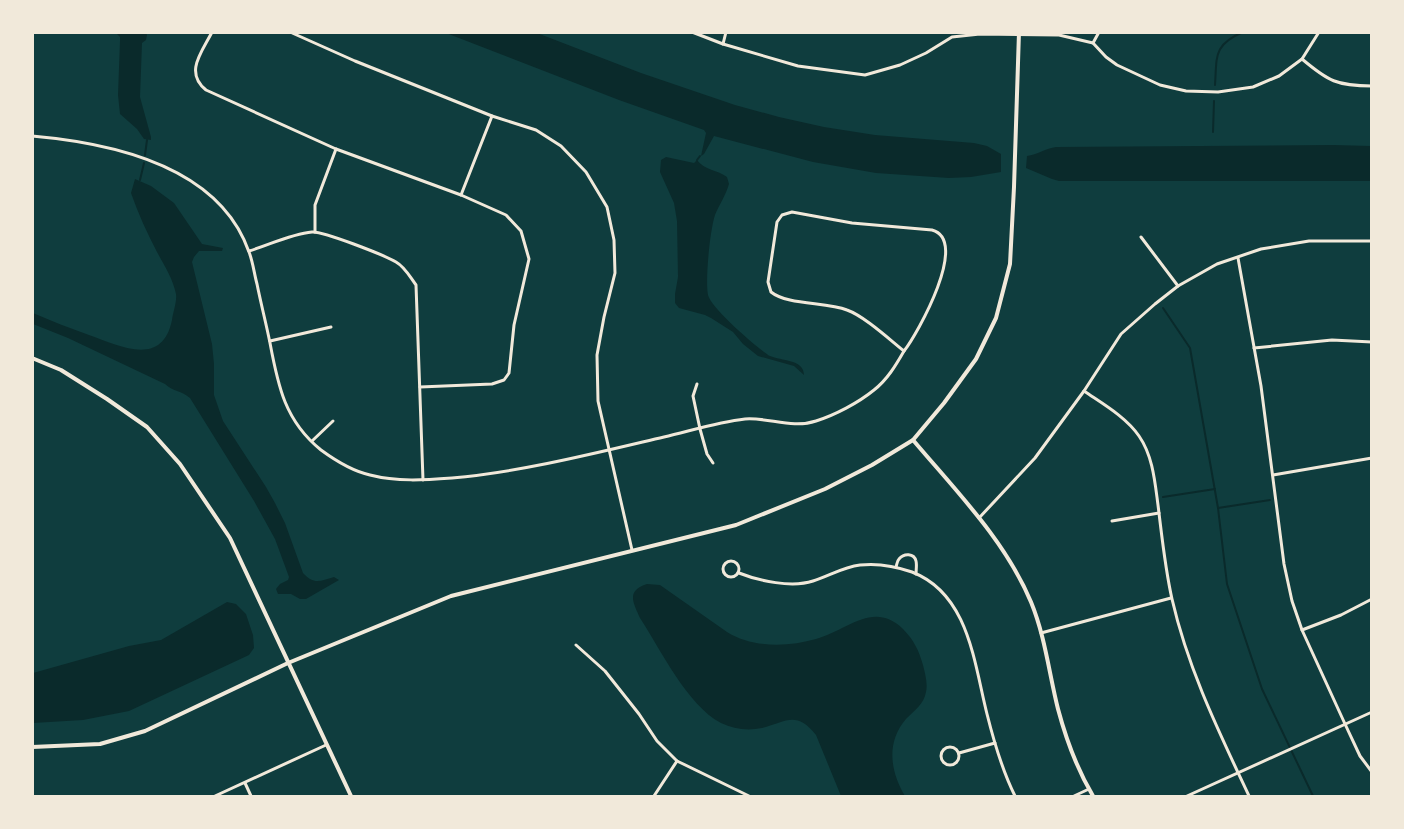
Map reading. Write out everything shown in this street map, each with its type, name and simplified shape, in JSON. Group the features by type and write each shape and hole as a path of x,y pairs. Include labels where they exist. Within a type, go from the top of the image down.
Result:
{"street":[{"path":"212,32 196,64 196,78 200,85 225,99 336,149 461,195 506,215 521,231 529,259 514,325 509,372 504,380 492,384 420,386"},
{"path":"290,32 355,61 492,116 536,130 561,146 586,172 607,208 614,240 615,273 604,316 597,355 598,401 632,550"},
{"path":"692,32 723,44 798,66 865,75 900,65 952,37 980,34 1059,35 1093,42 1117,66 1160,85 1186,91 1218,92 1253,87 1278,76 1302,59 1319,32"},
{"path":"723,44 726,32"},
{"path":"1093,42 1099,32"},
{"path":"32,747 100,744 145,731 288,664 451,596 736,524 825,489 872,465 913,440 944,403 976,359 996,318 1010,264 1019,34"},
{"path":"1302,59 1318,73 1338,84 1372,86"},
{"path":"461,195 492,116"},
{"path":"32,136 94,143 132,155 186,176 216,198 236,225 249,251 278,383 286,404 297,424 312,441 342,464 367,475 423,480 498,472 747,419 786,424 814,422 846,407 875,390 892,370 923,322 938,287 945,240 941,235 932,230 852,223 792,212 782,215 777,222 768,282 772,292 782,298 839,307 854,312 904,351"},
{"path":"315,232 315,205 336,149"},
{"path":"249,251 304,233 315,232 355,245 397,262 407,271 416,285 423,480"},
{"path":"1141,237 1178,286"},
{"path":"979,519 1035,458 1084,391 1121,334 1178,286 1216,264 1261,249 1309,242 1372,240"},
{"path":"1238,258 1261,386 1284,564 1292,601 1302,630 1345,724 1360,756 1372,772"},
{"path":"270,341 331,327"},
{"path":"1254,348 1332,340 1372,342"},
{"path":"32,358 61,370 147,426 180,464 226,532 351,796"},
{"path":"697,384 693,396 707,454 713,463"},
{"path":"1084,391 1118,414 1140,437 1149,458 1172,598 1184,646 1198,686 1249,796"},
{"path":"312,441 333,421"},
{"path":"913,440 1001,546 1021,582 1031,603 1040,633 1058,710 1070,749 1093,796"},
{"path":"1273,475 1372,458"},
{"path":"1112,521 1159,513"},
{"path":"896,567 899,559 905,555 910,555 914,557 916,562 916,574"},
{"path":"734,561 739,567 739,573 734,577 726,576 723,565 734,561"},
{"path":"739,573 792,584 812,582 846,568 860,565 896,567 916,574 942,592 953,606 964,626 974,656 994,743 1015,796"},
{"path":"1040,633 1172,598"},
{"path":"1302,630 1342,615 1372,599"},
{"path":"576,645 605,671 639,714 657,741 677,761 749,796"},
{"path":"1187,796 1372,712"},
{"path":"959,753 994,743"},
{"path":"215,796 326,745"},
{"path":"948,747 953,747 959,753 957,761 950,764 946,763 941,756 942,752 948,747"},
{"path":"654,796 677,761"},
{"path":"245,783 251,796"},
{"path":"1074,796 1089,789"}],"water":[{"path":"116,33 146,33 147,35 146,40 142,43 140,97 151,140 144,139 137,129 120,114 118,95 120,37"},
{"path":"446,33 537,33 641,73 735,105 779,117 824,127 875,135 974,143 987,146 1001,154 1001,172 971,177 949,178 876,173 813,162 714,136 701,156 706,133 704,130 619,100"},
{"path":"1371,146 1371,181 1059,181 1026,168 1027,156 1056,147"},
{"path":"666,157 694,163 697,160 703,166 727,177 729,184 715,215 711,232 708,295 717,309 756,345 770,356 796,363 803,370 804,375 794,366 758,356 743,344 733,332 705,315 679,308 675,303 678,277 677,221 674,203 660,172 661,160"},
{"path":"135,179 151,186 174,203 202,244 223,248 222,251 199,251 192,262 212,344 214,395 223,421 266,487 285,523 303,573 314,581 334,577 339,580 306,599 300,599 291,594 278,594 276,589 280,584 288,580 289,577 275,539 254,501 190,398 165,384 68,338 33,324 33,313 114,344 138,350 150,349 159,344 167,335 175,304 175,288 146,230 131,193"},
{"path":"647,584 660,585 727,632 748,641 759,643 782,645 805,642 870,617 881,617 892,621 903,629 918,650 927,686 923,700 900,728 895,737 893,747 893,767 905,796 841,796 816,735 809,727 796,720 784,721 762,728 746,729 726,725 709,715 697,704 676,676 640,618 633,598 636,590"},
{"path":"227,602 236,604 246,614 253,635 254,648 249,655 129,711 83,720 33,723 33,673 129,646 161,640"}],"waterway":[{"path":"1215,85 1218,52 1226,42 1243,32"},
{"path":"1213,132 1214,101"},
{"path":"145,155 147,140"},
{"path":"697,160 700,156"},
{"path":"140,180 144,163"},
{"path":"1163,308 1190,348 1218,508 1227,584 1262,689 1313,796"},
{"path":"1163,497 1215,489"},
{"path":"1218,508 1270,500"}]}
